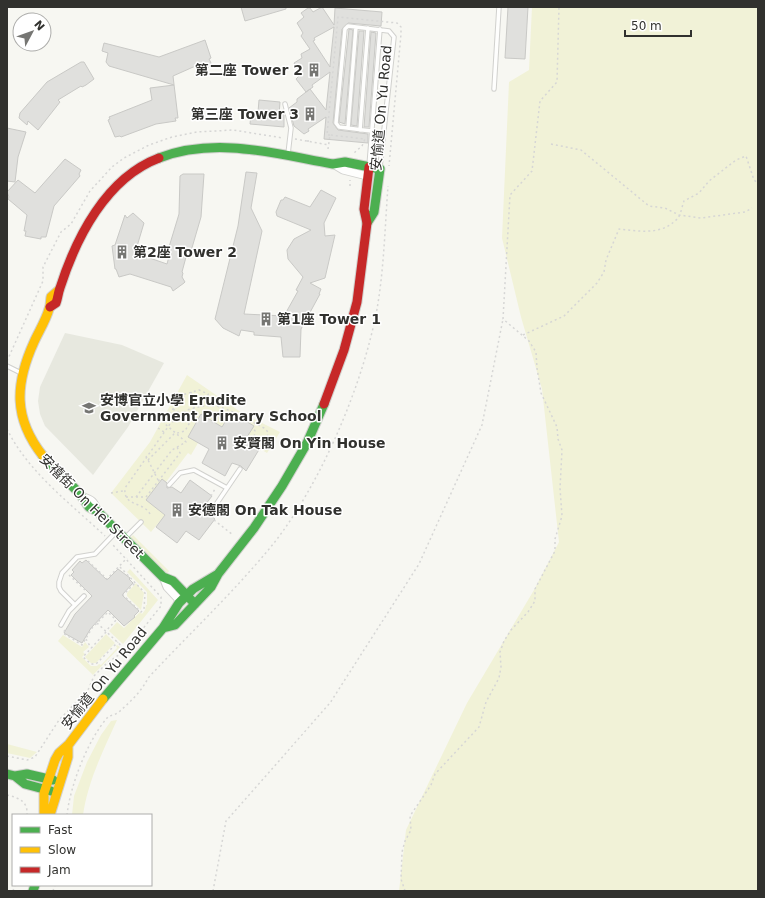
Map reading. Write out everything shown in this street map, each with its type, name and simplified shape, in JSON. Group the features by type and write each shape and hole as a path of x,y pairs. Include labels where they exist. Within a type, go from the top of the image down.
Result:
{"street":[{"name":"安禧街 On Hei Street","path":"192,607 184,599 173,581 163,577 96,511 90,508 83,497 47,462 29,436 20,406 22,373 25,362 50,307 56,303 59,296 59,290 90,220 98,208 129,175 149,162 179,149 210,145 231,147 333,164 345,162 384,170"},
{"name":"安愉道 On Yu Road","path":"369,168 378,179"},
{"name":"安愉道 On Yu Road","path":"163,628 175,625 211,587 218,574 254,528 282,486 306,443 329,392 344,350 357,302 367,223 364,209 369,168"},
{"name":"安愉道 On Yu Road","path":"367,223 374,212 378,179 384,170"},
{"name":"安愉道 On Yu Road","path":"44,814 42,804 45,789 59,752 68,746 85,719 163,628 167,616 200,582 218,574"},
{"name":"安愉道 On Yu Road","path":"51,814 59,782 68,757 68,746"},
{"path":"11,775 27,774 59,782"},
{"path":"11,775 25,784 56,792"}],"lane":[{"path":"494,89 499,7"},
{"path":"371,131 339,127 336,123 345,29 348,26 380,29 390,32 394,38 384,170"},
{"path":"348,128 356,27"},
{"path":"360,130 368,28"},
{"path":"369,168 380,29"},
{"path":"285,104 291,128 287,157"},
{"path":"7,366 22,373"},
{"path":"215,506 240,469"},
{"path":"169,485 180,473 194,470 227,488"},
{"path":"125,539 141,522"},
{"path":"75,605 61,591 59,582 60,577 78,557 95,554 117,531"},
{"path":"61,625 75,605 84,596"}],"path":[{"path":"213,891 226,821 330,703 419,564 482,425 503,319 510,195 532,171 540,101 557,82 559,7"},
{"name":"安愉道 On Yu Road","path":"384,170 402,32"},
{"path":"7,361 43,281 43,267 61,232 71,224 81,203 102,177 124,158 148,144 172,137 220,130 286,138"},
{"path":"328,149 330,135 365,140 362,146 355,152"},
{"path":"308,137 308,142"},
{"path":"294,139 329,145"},
{"path":"551,144 581,150 649,206 665,208 680,215 701,218 745,212 752,208"},
{"path":"522,335 564,316 597,283 604,272 606,260 619,229 647,232 659,230 677,219 680,215 684,200 699,193 709,182 736,160 746,156 754,180 758,183"},
{"path":"350,179 350,186"},
{"path":"405,891 401,879 402,852 405,841 411,830 410,816 431,785 435,774 478,727 486,702 499,678 501,667 500,652 504,641 511,630 528,612 534,601 535,589 555,551 555,539 562,516 560,488 562,450 558,439 557,427 541,393 536,368 536,352 529,341 503,319"},
{"path":"136,497 172,450 186,442 164,423 182,395 200,390 208,394 209,405"},
{"path":"148,460 175,433 185,431 195,413 191,392"},
{"path":"150,514 146,508 133,504 126,497 124,491 126,484 168,426 181,414 194,407 209,405 231,411 264,428 268,432 267,441 262,444 257,443 254,439 255,430 253,427"},
{"path":"173,409 191,420"},
{"path":"195,413 200,416"},
{"path":"212,423 220,414 230,414"},
{"name":"安禧街 On Hei Street","path":"7,428 14,444 28,463 127,558 161,597 162,601"},
{"path":"158,428 164,432"},
{"path":"126,497 146,497 180,453 177,448"},
{"path":"146,456 158,480"},
{"path":"111,493 124,491"},
{"path":"214,520 233,535"},
{"path":"83,556 107,579 130,555"},
{"path":"119,566 136,582 145,593 144,609 142,612 124,595 136,582"},
{"path":"67,573 87,592"},
{"name":"安愉道 On Yu Road","path":"7,756 27,760 35,757 59,720 88,690 94,676 108,663 126,650 160,608 162,601"},
{"path":"66,627 63,633 82,645 97,623 108,612 116,620 83,657 91,664 96,664 118,642"},
{"path":"97,623 129,653"},
{"path":"86,639 91,648"},
{"path":"7,795 17,797 24,803 27,807 27,814"}],"shaded area":[{"name":"安博官立小學 Erudite Government Primary School","path":"65,333 122,345 164,363 128,427 93,475 45,426 40,414 38,401 40,387"}],"green space":[{"path":"532,7 758,7 758,891 399,891 406,830 467,703 534,590 559,542 542,389 521,317 502,238 509,82 529,70"},
{"path":"187,375 242,413 280,432 267,453 245,440 253,426 233,414 230,413 222,427 201,414 188,437 198,443 191,455 188,453 166,482 162,479 146,500 165,515 151,532 111,493 150,442"},
{"path":"133,535 169,571 167,574 130,538"},
{"path":"130,569 158,600 123,644 109,631 117,622 124,628 140,612 142,614 147,605 147,592 127,572"},
{"path":"136,583 144,593 141,610 127,596 127,593"},
{"path":"106,634 115,643 96,663 91,663 85,657"},
{"path":"63,635 82,647 85,642 89,647 83,652 85,654 82,657 91,666 101,665 117,648 117,645 120,647 93,675 58,641"},
{"path":"117,720 92,778 83,814 72,814 74,796 87,762 101,735 111,721"},
{"path":"7,744 37,752 30,758 7,753"}],"building":[{"path":"241,7 286,7 286,9 245,21"},
{"path":"322,7 334,25 335,8 382,12 381,26 348,23 342,29 333,123 338,130 368,134 368,143 324,139 326,117 308,129 309,131 304,134 294,126 289,108 297,102 297,99 306,92 296,79 299,76 297,74 299,72 294,63 302,58 301,54 310,49 301,36 303,33 297,23 304,17 301,13 308,8 310,8 313,12","holes":["334,27 330,67 313,41 315,40 314,38","330,72 326,110 310,89 313,87 312,85"]},
{"path":"508,7 528,7 525,59 505,58"},
{"path":"349,29 353,30 345,124 339,122"},
{"path":"359,31 364,31 357,126 351,125"},
{"path":"371,32 376,33 369,127 364,127"},
{"path":"205,40 211,58 209,59 211,63 209,67 202,69 200,64 173,76 178,118 175,118 176,121 156,124 121,137 115,137 108,120 110,119 109,117 152,100 150,88 174,85 109,66 106,62 108,53 102,51 104,43 159,57"},
{"path":"81,62 84,62 94,79 58,100 60,102 38,130 28,121 27,125 19,118 20,113 47,82"},
{"path":"259,100 280,102 279,115 284,112 284,127 250,124 251,113 258,112"},
{"path":"7,128 26,132 18,157 15,182 7,181"},
{"path":"65,159 81,170 79,174 80,176 54,206 46,237 41,237 41,239 25,236 26,231 24,231 27,215 8,199 9,197 7,192 18,180 35,193"},
{"path":"246,172 257,173 251,208 262,231 244,314 284,316 298,291 296,290 303,277 288,259 287,250 294,239 311,230 277,216 276,212 281,200 285,197 310,207 321,190 336,198 324,223 325,236 335,235 325,278 310,283 321,289 320,294 301,329 300,357 283,357 281,337 254,335 254,332 241,330 239,336 223,328 215,319 238,226"},
{"path":"183,174 204,174 201,217 189,258 186,257 182,272 182,277 185,282 173,291 171,287 130,274 119,277 115,269 112,246 115,245 125,215 127,218 133,213 144,223 135,253 167,264 171,249 169,247 179,214 180,176"},
{"name":"安賢閣 On Yin House","path":"231,412 254,426 245,440 260,448 246,471 241,466 232,463 225,476 202,463 209,449 188,437 201,414 222,427"},
{"name":"安德閣 On Tak House","path":"162,479 167,483 167,488 172,487 181,493 190,480 212,496 202,509 215,519 199,540 186,531 177,543 156,527 165,515 146,500"},
{"path":"86,560 107,580 118,569 130,578 129,579 133,583 122,595 139,611 134,616 135,617 124,626 108,610 91,628 82,643 64,633 75,614 92,596 71,575 74,572 72,570 80,561 82,563"}],"traffic: fast":[{"path":"159,158 202,148 246,149 333,164 345,162 380,169 374,212 367,223"},
{"path":"163,628 175,625 211,587 218,574 254,528 282,486 307,443 324,404"},
{"path":"43,456 80,494 89,507 97,511 163,577 173,581 195,604"},
{"path":"103,699 163,628 179,603 193,589 218,574"},
{"path":"7,774 15,776 27,774 53,780"},
{"path":"15,776 25,784 51,791"},
{"path":"33,891 35,886"}],"traffic: slow":[{"path":"43,456 33,442 26,428 20,400 21,387 23,372 34,342 48,313 51,297 59,290"},
{"path":"44,814 44,793 55,760 103,699"},
{"path":"50,814 68,757 68,746"}],"traffic: jam":[{"path":"50,307 56,303 59,290 75,249 84,230 96,212 123,180 140,167 159,158"},
{"path":"324,404 344,350 357,302 367,223 364,209 369,167"}],"place":[{"name":"第二座 Tower 2","path":"314,70"},
{"name":"第三座 Tower 3","path":"310,114"},
{"name":"第2座 Tower 2","path":"122,252"},
{"name":"第1座 Tower 1","path":"266,319"},
{"name":"安博官立小學 Erudite Government Primary School","path":"89,408"},
{"name":"安賢閣 On Yin House","path":"222,443"},
{"name":"安德閣 On Tak House","path":"177,510"}]}
